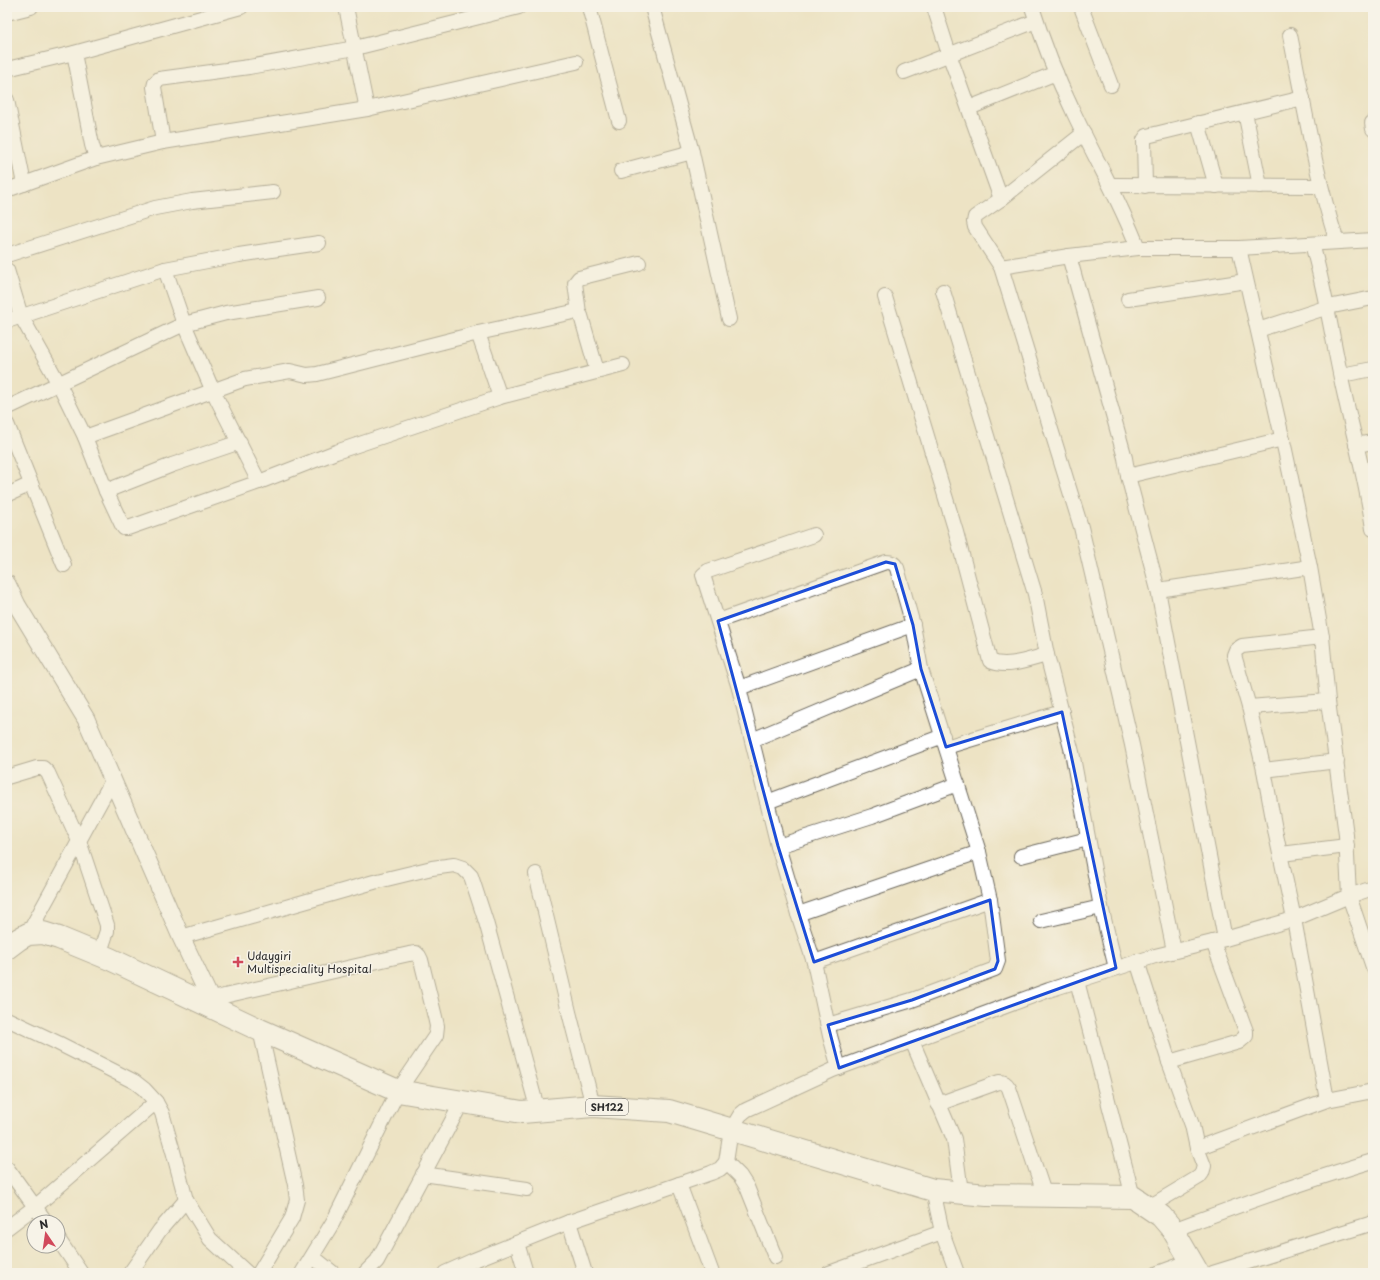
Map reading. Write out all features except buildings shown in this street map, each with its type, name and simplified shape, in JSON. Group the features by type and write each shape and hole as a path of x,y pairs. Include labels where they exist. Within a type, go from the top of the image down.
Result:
{"main road":[{"name":"SH122","path":"28,934 43,933 59,938 213,1004 260,1030 398,1091 522,1112 593,1106 669,1111 933,1190 987,1195 1045,1196 1141,1202"},
{"path":"7,948 28,934"},
{"path":"1141,1202 1161,1216 1173,1230 1194,1267"}],"street":[{"path":"7,13 32,7"},
{"path":"7,69 74,53 241,7"},
{"path":"346,7 367,109"},
{"path":"163,142 154,87 155,83 159,80 249,67 355,48 519,7"},
{"path":"589,7 619,121"},
{"path":"652,7 692,152 729,319"},
{"path":"934,7 949,54 1001,199"},
{"path":"1032,7 1056,73 1101,168 1111,185 1138,248"},
{"path":"1081,7 1111,86"},
{"path":"904,72 1036,21"},
{"path":"1290,35 1321,186 1326,208 1337,242"},
{"path":"74,53 92,145 96,158"},
{"path":"7,190 96,158 163,142 367,109 576,62"},
{"path":"969,108 1056,73"},
{"path":"1145,186 1144,140 1147,136 1303,98"},
{"path":"7,100 10,135 24,184"},
{"path":"1245,112 1260,186"},
{"path":"1198,123 1216,186"},
{"path":"1084,133 1001,199 975,217 974,222 975,227 996,259 1081,527 1132,745 1174,951"},
{"path":"621,171 692,152"},
{"path":"1111,185 1321,186"},
{"path":"7,256 120,218 155,208 192,201 273,192"},
{"path":"996,259 1069,256 1138,248 1239,248 1373,240"},
{"path":"7,321 165,269 239,255 319,243"},
{"path":"1312,244 1328,307 1372,521"},
{"path":"1239,248 1283,439 1310,567 1322,638 1328,701 1337,761 1347,846 1349,896 1373,967"},
{"path":"1069,256 1125,458 1128,476 1158,590 1219,940 1246,1031 1246,1036 1239,1042 1168,1062"},
{"path":"597,371 582,316 579,313 575,283 579,278 639,263"},
{"path":"165,269 184,324 212,389 259,482"},
{"path":"7,270 21,316 59,384 85,436 106,491 124,528 128,528 259,482 336,452 500,397 623,365"},
{"path":"1128,299 1246,281"},
{"path":"942,291 1036,594 1047,655 1072,752 1101,907 1116,968"},
{"path":"885,297 956,532 990,661 1005,665 1047,655"},
{"path":"7,408 184,324 226,313 318,298"},
{"path":"1258,330 1328,307 1373,298"},
{"path":"85,436 212,389 245,379 290,371 307,375 317,374 478,333 573,312 579,313"},
{"path":"478,333 500,397"},
{"path":"1341,375 1373,369"},
{"path":"7,424 64,566"},
{"path":"1128,476 1283,439"},
{"path":"106,491 172,465 240,442"},
{"path":"1356,445 1373,442"},
{"path":"7,495 31,484"},
{"path":"814,535 705,573 703,575 703,579 739,688 778,846 814,962 839,1068"},
{"path":"718,622 886,562 892,562 898,568 913,625 921,669 979,852 990,900 998,961 995,969 912,1000 828,1025"},
{"path":"1158,590 1310,567"},
{"path":"8,586 17,604 86,719 181,937 213,1004 416,953 421,960 437,1026 436,1035 398,1091 333,1222 302,1273"},
{"path":"739,688 913,625"},
{"path":"1322,638 1242,646 1236,650 1234,655 1264,770 1294,919 1327,1100"},
{"path":"752,740 921,669"},
{"path":"1248,707 1328,701"},
{"path":"767,802 944,742 1062,712"},
{"path":"1264,770 1337,761"},
{"path":"7,777 37,768 44,768 46,770 79,841 107,925 98,955"},
{"path":"28,934 113,779"},
{"path":"778,846 872,816 958,784"},
{"path":"1021,856 1088,839"},
{"path":"1281,854 1347,846"},
{"path":"798,914 979,852"},
{"path":"181,937 388,878 432,868 454,866 463,868 471,876 486,922 538,1111"},
{"path":"536,874 593,1106"},
{"path":"445,1273 463,1269 517,1243 569,1222 720,1169 726,1162 731,1130 740,1115 752,1106 839,1068 1077,981 1138,961 1294,919 1349,896 1373,888"},
{"path":"814,962 990,900"},
{"path":"1041,921 1101,907"},
{"path":"1077,981 1141,1202 1199,1178 1204,1166 1197,1148 1192,1125 1168,1062 1138,961"},
{"path":"7,1019 135,1082 144,1089 156,1102 162,1112 174,1151 186,1200 210,1239 247,1273"},
{"path":"259,1273 292,1218 297,1200 295,1185 260,1030"},
{"path":"912,1041 954,1139 961,1192"},
{"path":"938,1104 998,1082 1003,1082 1006,1084 1009,1088 1045,1196"},
{"path":"1197,1148 1327,1100 1373,1091"},
{"path":"7,1228 36,1206 156,1102"},
{"path":"365,1273 376,1261 462,1102"},
{"path":"1173,1230 1265,1196 1373,1161"},
{"path":"726,1162 740,1176 747,1187 775,1257"},
{"path":"7,1168 41,1214"},
{"path":"423,1174 527,1189"},
{"path":"679,1184 712,1273"},
{"path":"933,1190 942,1232 957,1273"},
{"path":"130,1273 160,1230 186,1200"},
{"path":"569,1222 585,1273"},
{"path":"1213,1273 1373,1223"},
{"path":"829,1273 942,1232"},
{"path":"517,1243 526,1273"},
{"path":"66,1251 81,1273"},
{"path":"312,1257 332,1273"},
{"path":"1158,1273 1194,1267"}],"highlighted area":[{"path":"886,562 895,564 913,625 921,669 946,747 1062,712 1116,968 839,1068 828,1025 912,1000 995,969 998,961 990,900 814,962 778,846 718,621"}],"place":[{"name":"Udaygiri Multispeciality Hospital","path":"238,962"}]}
